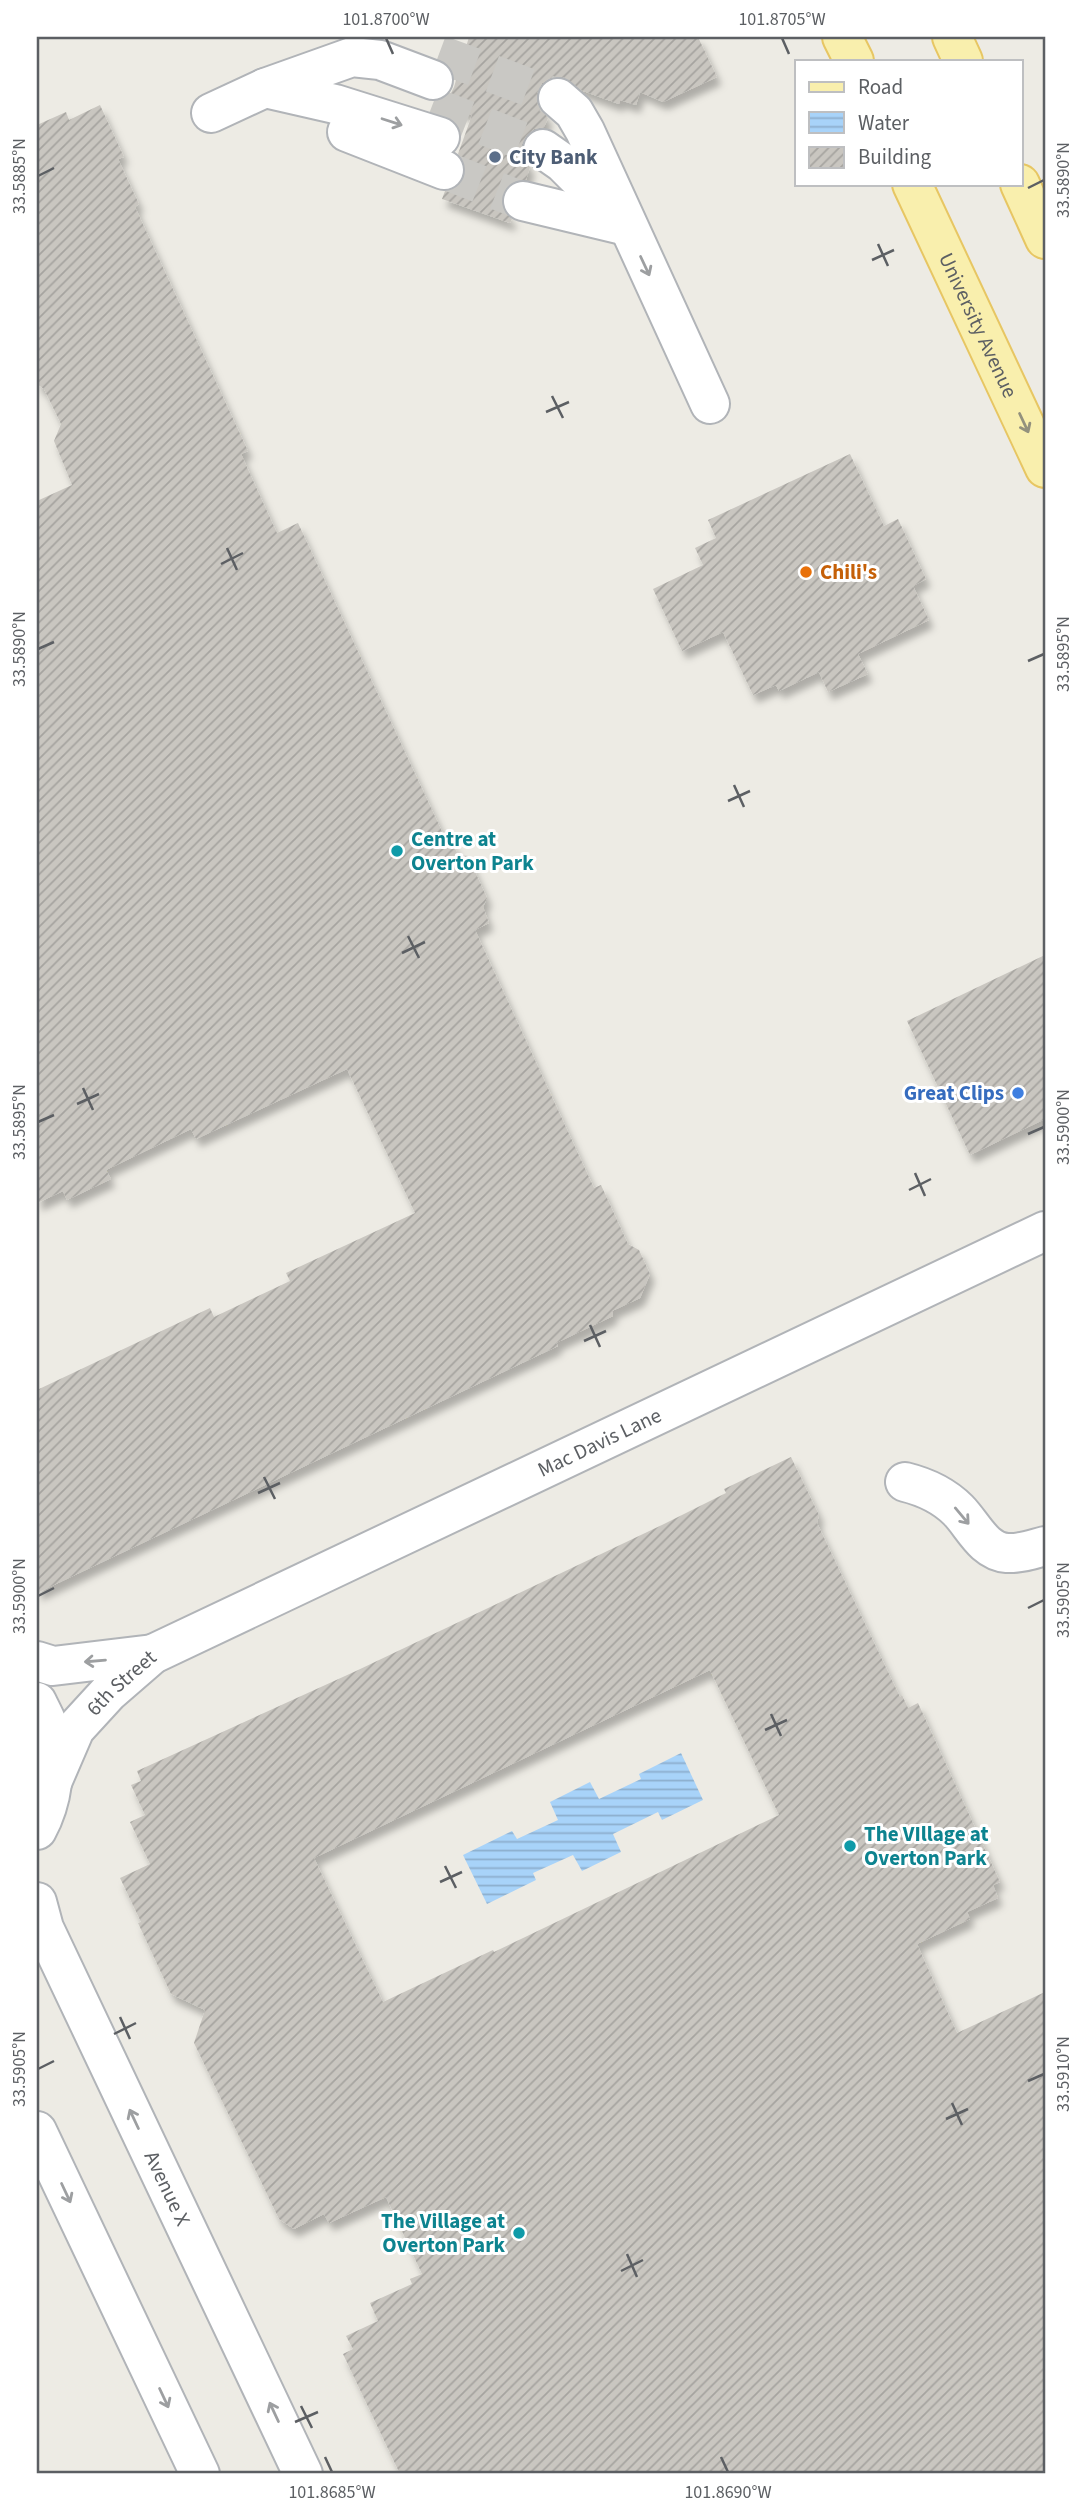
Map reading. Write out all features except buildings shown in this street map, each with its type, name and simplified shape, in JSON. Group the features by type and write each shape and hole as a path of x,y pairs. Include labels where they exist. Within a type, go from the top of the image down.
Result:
{"main road":[{"path":"842,37 854,60"},
{"path":"952,37 963,60"},
{"name":"University Avenue","path":"913,186 1045,468"},
{"path":"1021,186 1045,239"}],"street":[{"path":"265,88 306,59 354,38 369,37"},
{"path":"375,37 438,109"},
{"path":"211,113 265,88 352,57 380,60 438,109"},
{"path":"265,88 335,103 438,109"},
{"path":"543,149 574,112 710,404"},
{"path":"543,149 627,226"},
{"path":"543,149 563,163 627,226"},
{"name":"Mac Davis Lane","path":"153,1654 1045,1231"},
{"path":"905,1482 924,1487 943,1497 991,1547 1005,1553 1045,1546"},
{"name":"6th Street","path":"37,1661 53,1666 153,1654"},
{"name":"6th Street","path":"53,1780 75,1729 107,1693 153,1654"},
{"path":"37,1702 50,1731 53,1780 44,1816 37,1830"},
{"name":"Avenue X","path":"37,1902 48,1939 303,2474"},
{"path":"37,2131 200,2474"}],"water":[{"path":"681,1753 703,1800 662,1820 658,1812 613,1834 621,1852 582,1871 573,1855 533,1873 536,1880 487,1904 463,1855 512,1831 517,1839 558,1820 550,1802 590,1782 599,1799 641,1779 639,1774"}],"tunnel":[{"path":"439,54 558,98"},
{"path":"432,106 543,149"},
{"path":"444,170 523,201"}],"place":[{"name":"City Bank","path":"495,157"},
{"name":"Chili's","path":"806,572"},
{"name":"Centre at Overton Park","path":"397,851"},
{"name":"Great Clips","path":"1018,1093"},
{"name":"The VIllage at Overton Park","path":"850,1846"},
{"name":"The Village at Overton Park","path":"519,2233"}]}
